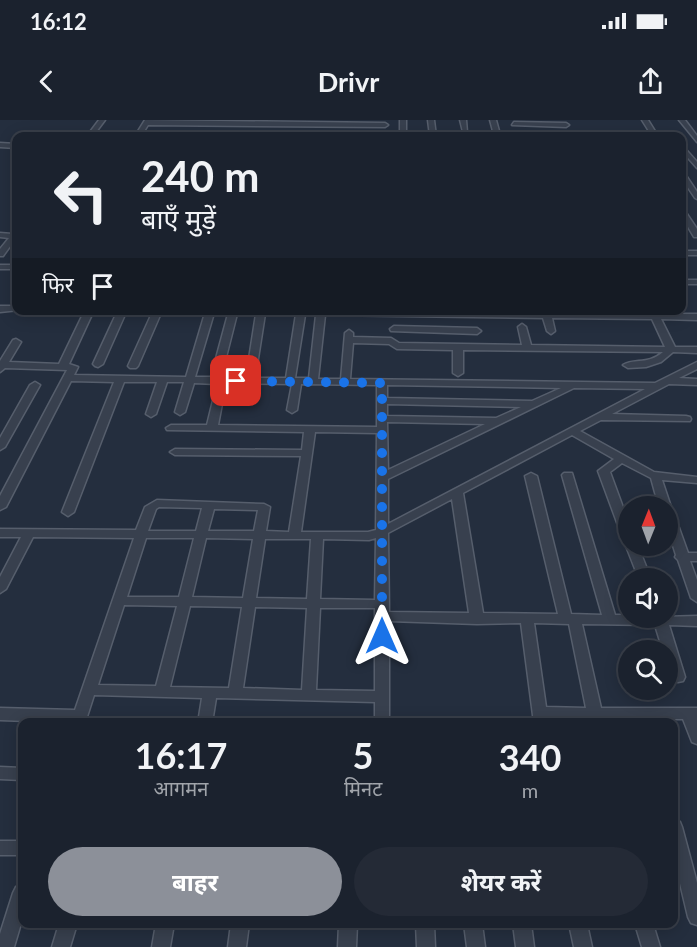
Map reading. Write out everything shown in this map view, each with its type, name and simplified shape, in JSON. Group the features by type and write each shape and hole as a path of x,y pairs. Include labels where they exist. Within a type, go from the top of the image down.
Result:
{"street":[{"path":"297,120 329,128"},
{"path":"463,120 465,131"},
{"path":"493,120 496,131"},
{"path":"682,120 697,140"},
{"path":"147,122 387,128"},
{"path":"514,124 615,132"},
{"path":"289,132 329,128"},
{"path":"522,129 568,129"},
{"path":"499,132 568,129"},
{"path":"686,152 697,166"},
{"path":"686,184 697,197"},
{"path":"689,222 697,235"},
{"path":"1,252 12,240"},
{"path":"63,366 88,315"},
{"path":"98,364 121,315"},
{"path":"133,366 155,315"},
{"path":"180,412 209,315"},
{"path":"212,428 218,381 232,315"},
{"path":"250,382 261,315"},
{"path":"292,410 301,315"},
{"path":"313,382 321,315"},
{"path":"474,315 481,347"},
{"path":"547,315 551,331"},
{"path":"655,315 671,349"},
{"path":"522,327 527,347"},
{"path":"394,329 477,331"},
{"path":"345,383 348,336 392,341 397,346 697,350"},
{"path":"1,366 16,342"},
{"path":"432,346 433,358"},
{"path":"458,347 458,373"},
{"path":"628,365 649,364 668,354 671,349"},
{"path":"0,533 364,537 381,532 457,493 697,365"},
{"path":"0,507 73,367 1,366"},
{"path":"67,378 574,385 697,382"},
{"path":"68,512 120,379"},
{"path":"151,414 163,380"},
{"path":"382,383 382,718"},
{"path":"0,447 35,385"},
{"path":"382,477 574,385"},
{"path":"382,401 535,404"},
{"path":"600,416 686,419"},
{"path":"171,428 310,429 499,421"},
{"path":"294,536 310,429"},
{"path":"573,431 656,477 697,480"},
{"path":"175,452 307,453"},
{"path":"618,509 604,471 621,459"},
{"path":"568,475 610,620"},
{"path":"531,476 596,718"},
{"path":"656,477 662,496"},
{"path":"457,493 477,619"},
{"path":"80,718 141,534 154,504 262,506 260,536 235,693"},
{"path":"162,692 209,504"},
{"path":"0,589 29,534"},
{"path":"309,695 317,536"},
{"path":"678,547 697,598"},
{"path":"681,557 697,557"},
{"path":"118,601 314,603 477,619 618,620"},
{"path":"527,619 540,718 640,718 693,714 697,738"},
{"path":"678,620 697,621"},
{"path":"89,690 382,697"},
{"path":"206,718 210,693"},
{"path":"0,714 53,718"},
{"path":"0,773 18,774"},
{"path":"678,843 697,917"},
{"path":"0,848 18,848"},
{"path":"5,947 18,906"},
{"path":"61,947 67,928"},
{"path":"160,947 164,928"},
{"path":"237,947 239,928"},
{"path":"347,947 348,928"},
{"path":"425,928 426,947"},
{"path":"474,928 476,947"},
{"path":"523,928 525,947"},
{"path":"579,928 583,947"},
{"path":"645,928 651,947"}],"route":[{"path":"236,381 382,383 382,636"}]}
